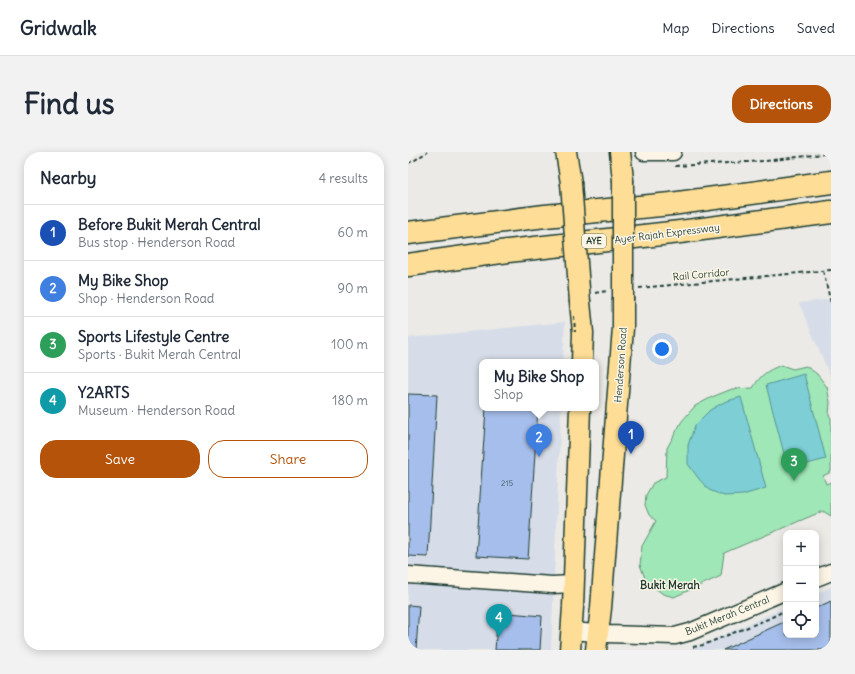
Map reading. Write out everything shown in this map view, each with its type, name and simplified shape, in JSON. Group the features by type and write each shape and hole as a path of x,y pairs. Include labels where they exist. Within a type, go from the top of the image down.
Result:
{"highway":[{"path":"408,233 545,216 671,204 831,182"},
{"name":"Ayer Rajah Expressway","path":"408,264 508,251 680,232 831,212"}],"main road":[{"path":"566,152 588,297 583,333 582,359"},
{"name":"Henderson Road","path":"597,642 623,328 624,180 620,152"},
{"path":"571,640 580,411"}],"street":[{"path":"644,152 672,159"},
{"path":"819,577 831,572"},
{"path":"408,575 552,585 573,584"},
{"name":"Bukit Merah Central","path":"571,640 597,642 675,636 690,632 783,592"}],"path":[{"path":"408,163 416,160 427,152"},
{"path":"672,159 765,161 831,153"},
{"name":"Rail Corridor","path":"588,297 831,270"},
{"path":"823,271 831,303"},
{"path":"689,648 703,645 783,612"}],"shaded area":[{"path":"831,299 831,378 799,303"},
{"path":"565,322 563,359 479,359 479,411 561,411 551,650 408,650 408,338"},
{"path":"831,587 831,650 690,650 783,608 783,638 819,638 819,593"}],"green space":[{"path":"781,365 793,369 806,366 817,374 827,387 830,402 829,415 831,418 831,472 823,476 826,484 831,482 831,516 823,511 724,553 721,576 674,597 663,594 645,578 640,565 642,546 656,521 649,515 645,505 646,495 653,483 666,477 667,448 682,421 695,406 732,389 753,388 759,379 765,374"}],"water":[{"path":"804,374 826,459 788,469 766,385"},
{"path":"741,397 766,488 743,495 724,496 709,490 688,464 688,445 695,425 710,410 724,402"}],"building":[{"path":"408,394 437,395 428,557 408,556"},
{"path":"486,411 538,411 528,559 476,556"},
{"path":"831,601 831,650 723,650 783,622 783,638 819,638 819,607"},
{"path":"408,605 419,606 416,650 408,650"},
{"path":"498,612 542,616 540,650 495,650"}],"place":[{"name":"Before Bukit Merah Central","path":"631,454"},
{"name":"My Bike Shop","path":"539,457"},
{"name":"Sports Lifestyle Centre","path":"794,481"},
{"name":"Y2ARTS","path":"499,637"}],"district":[{"name":"Bukit Merah","path":"670,585"}]}
